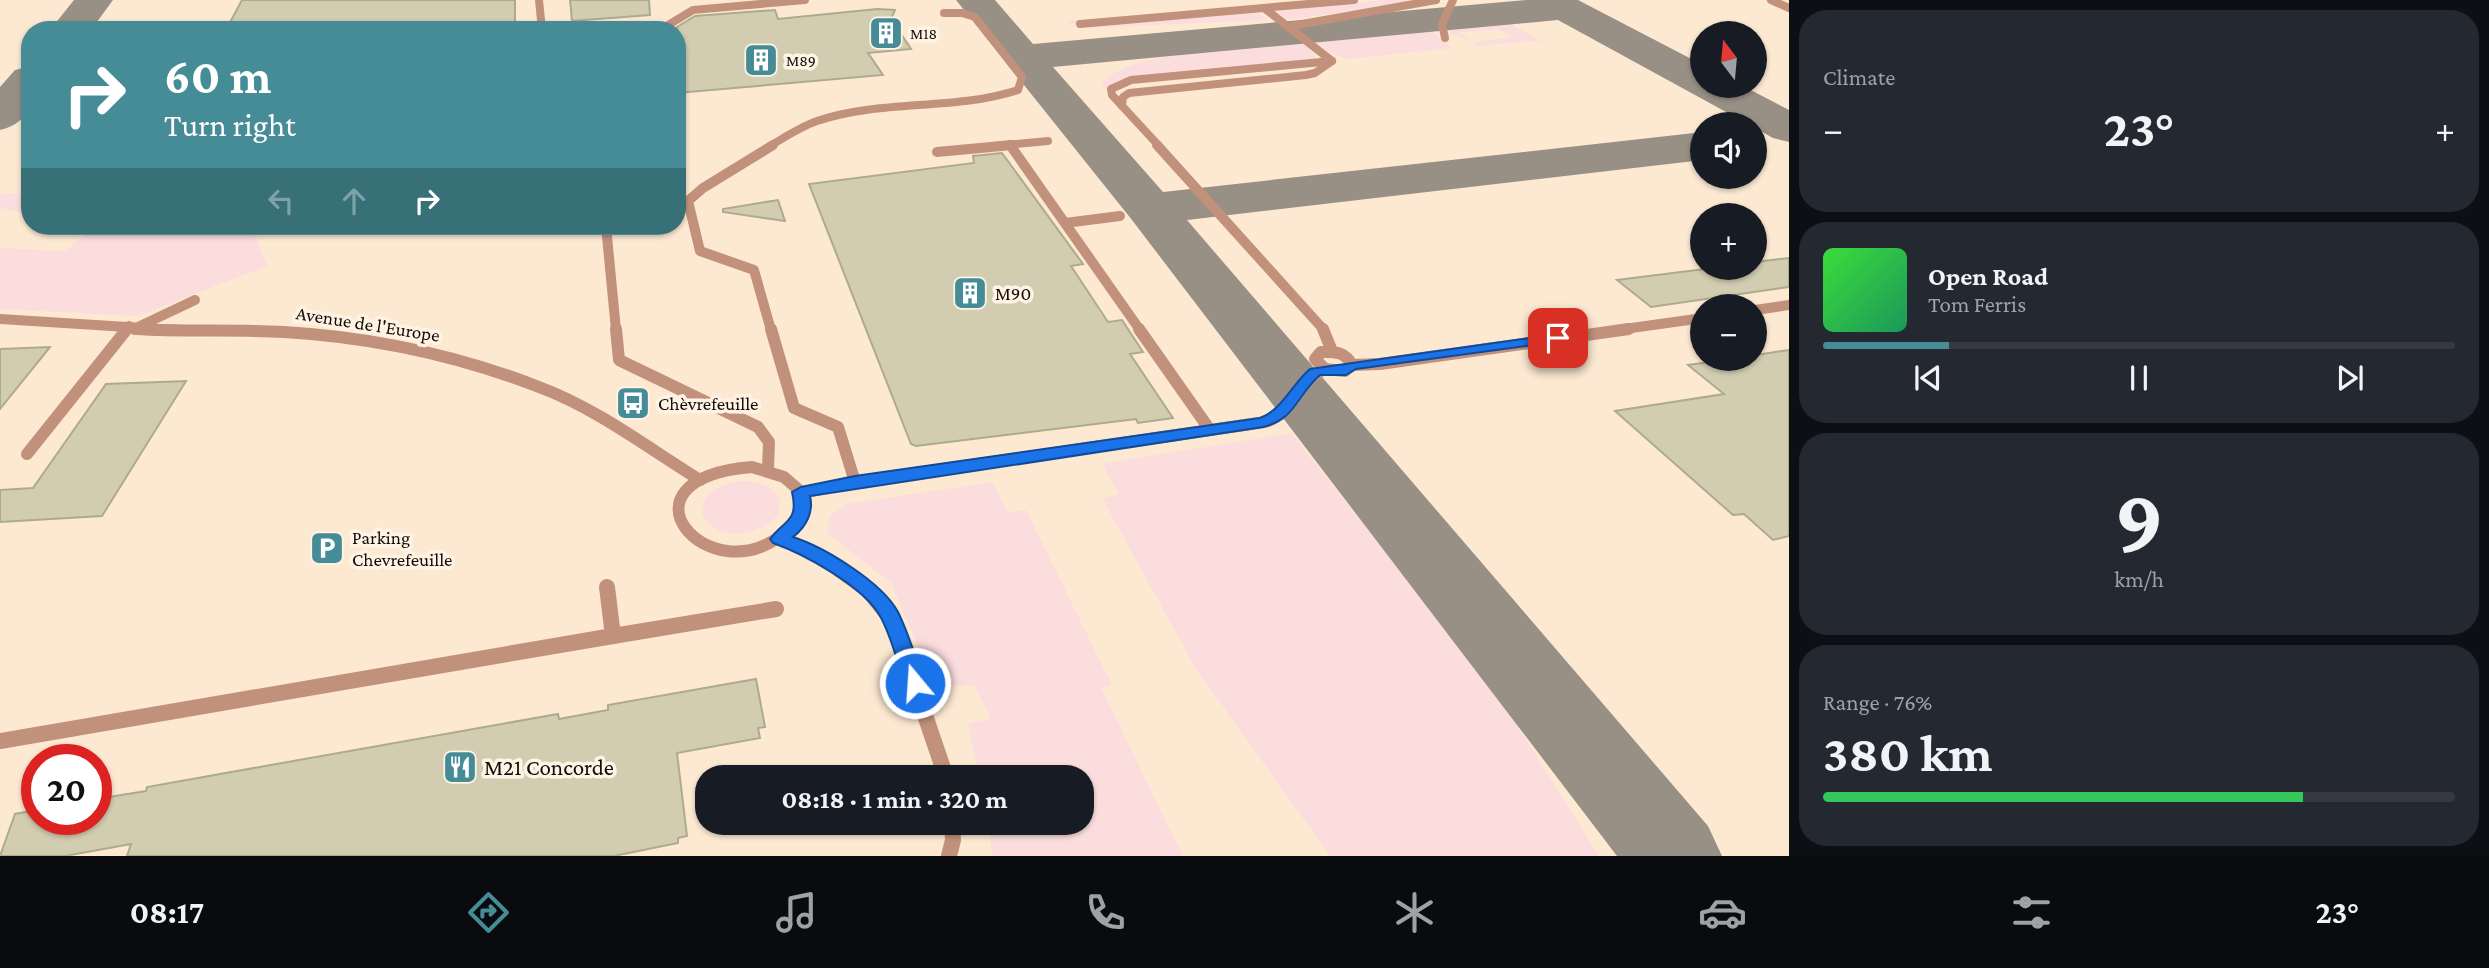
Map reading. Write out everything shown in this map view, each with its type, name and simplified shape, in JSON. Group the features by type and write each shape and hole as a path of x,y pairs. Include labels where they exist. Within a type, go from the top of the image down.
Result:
{"lane":[{"path":"539,0 541,21"},
{"path":"675,21 693,10 755,2 805,0"},
{"path":"1233,0 1245,9"},
{"path":"1080,24 1245,9 1266,4 1276,7 1354,0"},
{"path":"1291,29 1291,26 1299,22 1436,0"},
{"path":"1445,38 1441,33 1441,23 1452,0"},
{"path":"1771,0 1789,8"},
{"path":"1266,4 1291,29 1332,61"},
{"path":"855,482 838,427 794,408 754,270 744,264 700,251 688,201 692,195 782,139 817,121 852,112 997,97 1018,90 1022,77 975,17 944,12"},
{"path":"1332,61 1122,82 1111,89 1122,106 1322,326 1332,351"},
{"path":"1122,106 1123,97 1129,93 1306,75 1315,73 1332,61"},
{"path":"937,152 1048,141"},
{"path":"1010,145 1210,430"},
{"path":"1065,222 1120,216"},
{"path":"607,235 619,360 758,427 769,442 768,470"},
{"path":"27,454 133,326 195,300"},
{"path":"1767,308 1789,305"},
{"path":"801,492 1263,422 1278,417 1305,380 1315,372 1325,369 1346,371 1352,365 1380,364 1690,319"},
{"name":"Avenue de l'Europe","path":"0,320 317,335 403,348 470,363 540,387 597,416 700,480"},
{"path":"1325,369 1315,361 1316,355 1332,351 1348,357 1352,365"},
{"path":"735,468 768,470 793,483 801,492 803,505 800,517 792,529 779,539 741,550 721,549 703,544 689,536 680,525 677,512 681,499 690,487 700,480 735,468"},
{"path":"779,539 804,547 841,570 875,597 889,613 942,765"},
{"path":"607,587 613,636"},
{"path":"0,741 776,609"}],"shaded area":[{"path":"0,0 1789,0 1789,856 0,856"},
{"path":"1386,0 1424,0 1302,18 1286,19 1279,13 1281,10"},
{"path":"1254,12 1269,20 1087,28 1066,22 1075,19 1085,26"},
{"path":"1510,23 1545,43 1532,41 1477,46 1474,42 1513,37 1498,29 1460,33 1472,41 1449,33 1449,30"},
{"path":"1432,31 1453,48 1347,59 1332,54 1314,41"},
{"path":"1303,43 1318,59 1123,79 1108,86 1104,92 1102,85 1114,73 1163,57"},
{"path":"21,193 21,212 0,208 0,194"},
{"path":"84,235 255,235 267,266 138,316 0,309 0,248 66,251"},
{"path":"1291,433 1488,679 1599,856 1330,856 1196,669 1102,498 1119,494 1102,464"},
{"path":"739,481 762,484 776,493 780,498 778,515 750,532 739,534 718,530 709,524 702,514 705,500 719,487"},
{"path":"993,482 1008,512 1026,510 1112,685 1101,688 1183,856 992,856 990,835 1094,835 1094,765 977,765 968,724 991,719 975,686 949,686 933,679 890,582 827,533 829,516 846,504"}],"building":[{"path":"242,0 515,0 515,21 231,21"},
{"path":"570,0 649,0 650,15 572,21"},
{"name":"M89","path":"877,9 895,10 891,19 911,49 868,53 883,75 686,92 686,22 695,16 775,10 778,19"},
{"name":"M90","path":"1002,153 1083,264 1071,266 1108,322 1122,320 1143,352 1130,354 1173,418 1138,423 1136,419 916,446 911,444 809,184 974,163 973,156"},
{"path":"778,200 785,221 723,212 723,209"},
{"path":"1789,258 1789,287 1741,294 1690,294 1690,301 1651,307 1617,280 1690,271 1690,280 1767,280 1767,261"},
{"path":"50,347 0,409 0,349"},
{"path":"1789,350 1789,536 1773,540 1744,514 1733,515 1615,411 1724,394 1695,371 1767,371 1767,353"},
{"path":"186,381 102,516 0,522 0,490 33,488 106,384"},
{"name":"M21 Concorde","path":"756,679 765,727 758,728 760,738 677,753 687,836 678,838 678,843 614,856 127,856 131,844 65,856 0,856 15,814 21,813 21,835 112,835 112,796 146,791 147,787 558,714 559,719 608,710 608,705"}],"taxiway":[{"path":"77,21 94,0"},
{"path":"975,0 1150,209"},
{"path":"1549,0 1690,75"},
{"path":"1023,57 1564,8"},
{"path":"0,116 21,90"},
{"path":"1733,98 1789,128"},
{"path":"1150,209 1690,147"},
{"path":"1150,209 1674,856"}],"place":[{"name":"M18","path":"886,33"},
{"name":"M89","path":"761,60"},
{"name":"M90","path":"970,293"},
{"name":"Chèvrefeuille","path":"633,403"},
{"name":"Parking Chevrefeuille","path":"327,548"},
{"name":"M21 Concorde","path":"460,767"}],"route":[{"path":"915,683 889,613 875,597 841,570 804,547 779,539 792,529 800,517 803,505 801,492 1263,422 1278,417 1305,380 1315,372 1325,369 1346,371 1352,365 1380,364 1558,338"}]}
